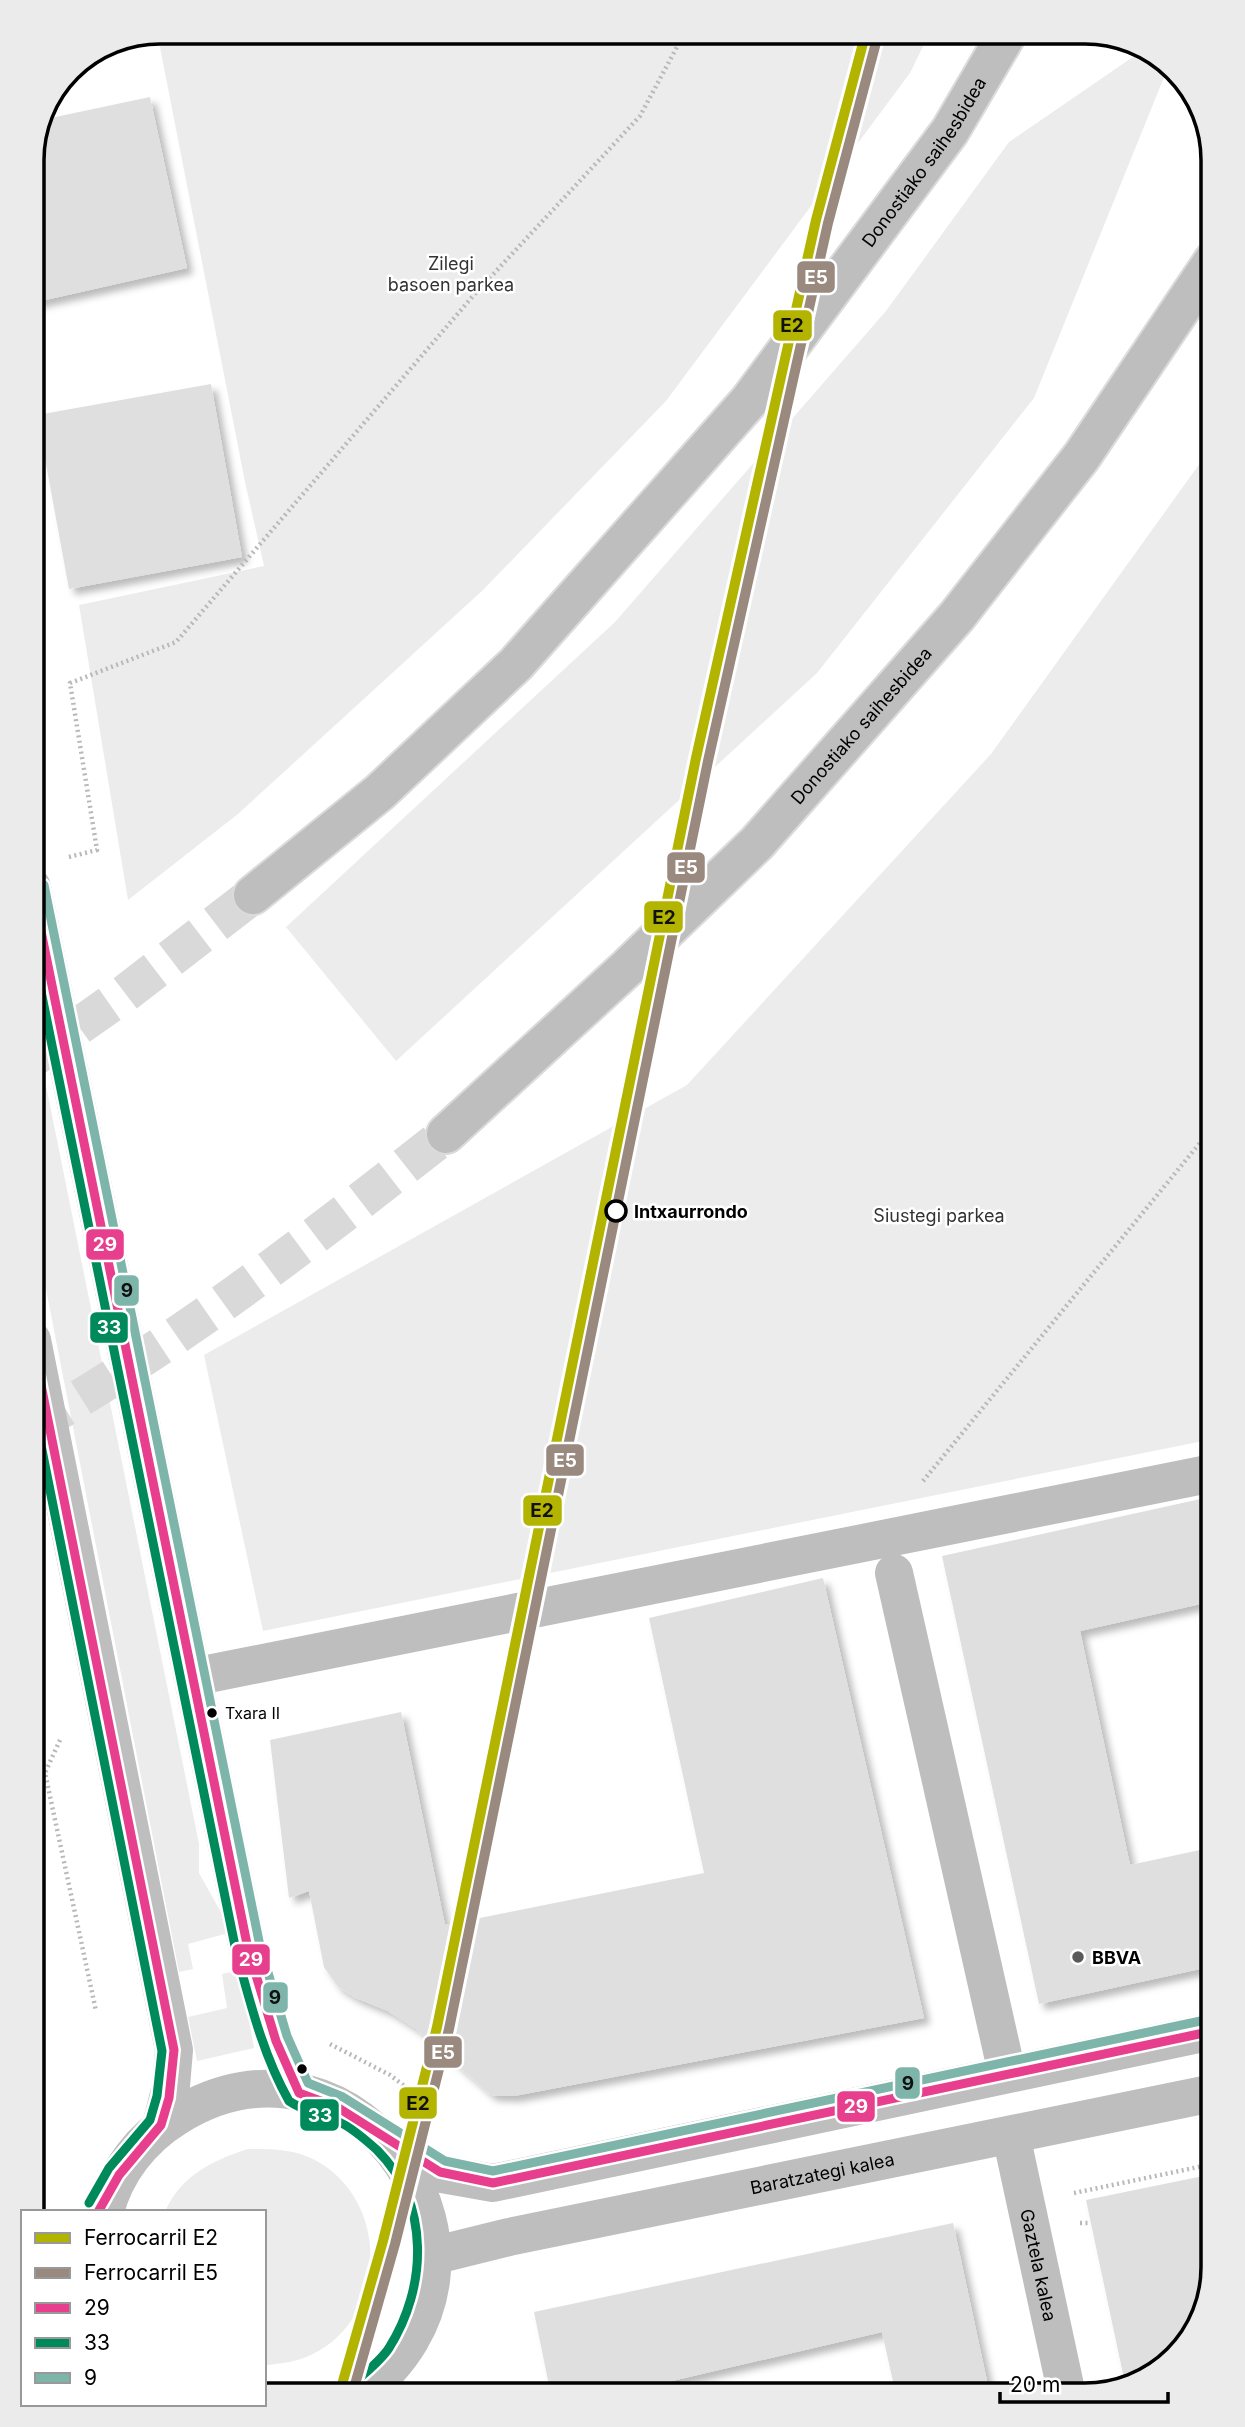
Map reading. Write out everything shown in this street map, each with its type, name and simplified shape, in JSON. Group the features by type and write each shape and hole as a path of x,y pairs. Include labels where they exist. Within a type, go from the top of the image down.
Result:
{"main road":[{"name":"Donostiako saihesbidea","path":"253,895 380,792 516,664 749,401 950,131 1001,44"},
{"name":"Donostiako saihesbidea","path":"446,1134 627,968 757,843 957,616 1083,456 1201,279"},
{"path":"44,946 248,1949 272,2035 299,2093"},
{"path":"44,1400 174,2050 172,2086 161,2126"},
{"path":"193,1677 1201,1475"},
{"path":"894,1573 1007,2073"},
{"path":"103,2209 118,2177 136,2152 161,2126 192,2106 234,2092 271,2089 299,2093 348,2112 383,2138 442,2174 493,2183 1201,2033"},
{"name":"Baratzategi kalea","path":"432,2256 509,2237 1201,2095"},
{"name":"Gaztela kalea","path":"1011,2134 1064,2383"},
{"path":"373,2383 393,2365 416,2329 430,2287 432,2256 432,2232 423,2200 401,2159 383,2138"}],"path":[{"path":"58,859 97,850 70,683 176,642 473,296 640,116 679,44"},
{"path":"893,1535 892,1518 1201,1142"},
{"path":"58,1727 60,1741 45,1773 96,2011"},
{"path":"328,2043 390,2075 432,2108"},
{"path":"1073,2204 1071,2194 1201,2167"},
{"path":"1074,2213 1076,2223"}],"green space":[{"name":"Zilegi basoen parkea","path":"159,44 924,44 910,73 666,401 483,590 238,814 128,900 79,605 264,566 245,482"},
{"path":"1135,55 1165,76 1034,398 817,673 396,1061 286,927 615,622 886,311 1009,142"},
{"name":"Siustegi parkea","path":"1201,462 1201,1441 263,1631 204,1355 687,1085 991,754"},
{"path":"44,1075 199,1844 199,1873 232,1932 188,1944 193,1969 179,1972 44,1279"},
{"path":"240,1970 254,2048 197,2061 188,2017 227,2008 222,1974"},
{"path":"248,2149 307,2156 340,2179 358,2204 368,2232 370,2262 365,2291 353,2318 333,2341 306,2357 266,2365 266,2210 166,2210 171,2199 189,2179 222,2158"}],"building":[{"path":"150,97 187,268 44,300 44,152 52,118"},
{"path":"211,384 242,557 69,589 44,453 44,414"},
{"path":"1201,1499 1201,1604 1080,1631 1130,1865 1201,1850 1201,1969 1039,2004 942,1556"},
{"path":"823,1578 924,2018 514,2096 491,2095 415,2028 388,2011 356,1998 338,1987 324,1967 309,1891 289,1898 270,1740 401,1712 445,1925 704,1873 649,1618"},
{"path":"1201,2176 1201,2268 1195,2305 1182,2332 1162,2355 1143,2368 1123,2376 1086,2200"},
{"path":"953,2223 987,2383 893,2383 882,2332 663,2383 549,2383 534,2312"}],"tunnel":[{"path":"44,1051 123,995 253,895"},
{"path":"44,1420 192,1325 346,1212 446,1134"}],"rail line":[{"name":"E2","path":"342,2383 383,2241 437,2027 696,758 816,220 863,44"},
{"name":"E5","path":"355,2383 395,2244 449,2029 708,761 828,223 876,44"}],"transit line":[{"name":"9","path":"44,885 260,1946 287,2036 308,2083 343,2097 445,2161 493,2171 1201,2021"},
{"name":"29","path":"44,946 248,1949 276,2041 299,2093 337,2107 440,2172 493,2183 1201,2034"},
{"name":"33","path":"44,1006 236,1951 252,2009 264,2047 289,2101 344,2124 377,2150 395,2172 407,2195 415,2221 418,2247 416,2273 402,2324 385,2353 354,2383"},
{"name":"29","path":"44,1400 174,2050 169,2098 161,2125 119,2175 99,2210"},
{"name":"33","path":"44,1460 162,2051 157,2096 150,2120 109,2168 89,2203"}],"place":[{"name":"Intxaurrondo","path":"616,1211"},
{"name":"Txara II","path":"212,1713"},
{"name":"BBVA","path":"1078,1957"}]}
